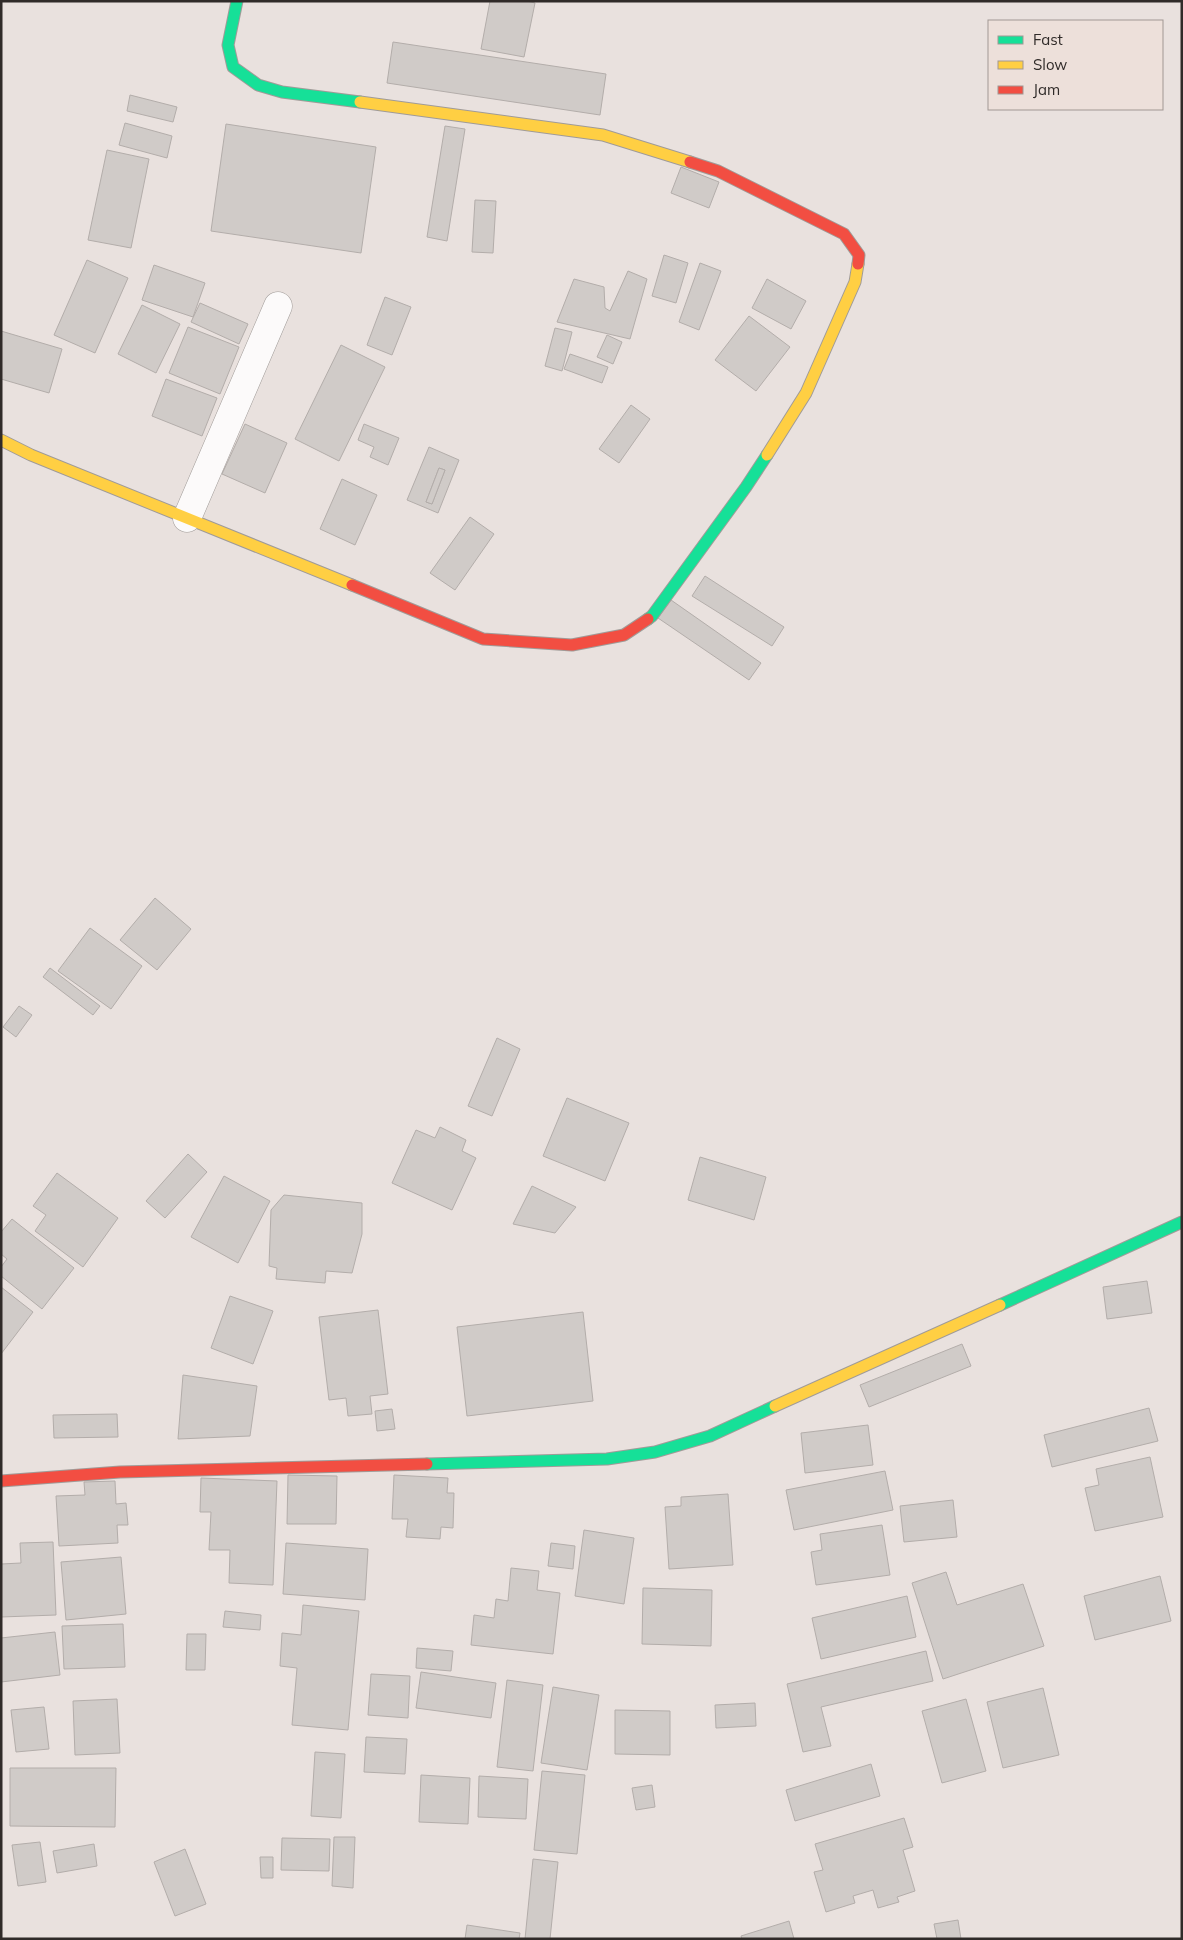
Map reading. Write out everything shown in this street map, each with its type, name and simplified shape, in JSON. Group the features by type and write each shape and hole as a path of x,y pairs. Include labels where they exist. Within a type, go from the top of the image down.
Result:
{"street":[{"path":"1,440 31,455 483,640 572,645 624,635 652,616 746,486 806,393 855,282 859,255 844,234 718,170 603,135 282,92 258,85 233,67 228,45 237,1"},
{"path":"188,518 278,306"},
{"path":"1,1481 130,1472 607,1459 655,1452 710,1436 1182,1222"}],"building":[{"path":"490,1 527,1 535,3 524,57 481,49"},
{"path":"393,42 606,74 600,115 387,83"},
{"path":"130,95 177,107 173,122 127,111"},
{"path":"125,123 172,136 167,158 119,145"},
{"path":"226,124 376,147 361,253 211,231"},
{"path":"445,126 465,129 447,241 427,237"},
{"path":"107,150 149,159 131,248 88,240"},
{"path":"681,167 719,182 709,208 671,193"},
{"path":"475,200 496,201 493,253 472,252"},
{"path":"664,255 688,263 676,303 652,296"},
{"path":"87,260 128,278 95,353 54,335"},
{"path":"700,263 721,271 699,330 679,322"},
{"path":"154,265 205,283 193,317 142,300"},
{"path":"628,271 647,279 630,339 557,322 574,279 604,287 605,308 610,311"},
{"path":"767,279 806,301 791,329 752,308"},
{"path":"385,297 411,307 392,355 367,345"},
{"path":"200,303 248,324 239,344 191,322"},
{"path":"142,305 180,324 156,373 118,354"},
{"path":"749,316 790,347 756,391 715,360"},
{"path":"188,327 239,347 220,394 169,373"},
{"path":"555,328 572,332 562,371 545,366"},
{"path":"1,331 62,349 49,393 1,379"},
{"path":"607,335 622,342 613,364 597,357"},
{"path":"341,345 385,367 339,461 295,439"},
{"path":"570,354 608,367 602,383 564,369"},
{"path":"166,379 217,398 202,436 152,416"},
{"path":"631,405 650,419 619,463 599,449"},
{"path":"245,424 287,443 265,493 222,474"},
{"path":"364,424 399,438 388,465 370,457 374,447 358,440"},
{"path":"429,447 459,460 438,513 407,500","holes":["439,468 445,470 432,504 426,502"]},
{"path":"439,468 445,470 432,504 426,502"},
{"path":"342,479 377,495 355,545 320,529"},
{"path":"470,517 494,534 455,590 430,573"},
{"path":"705,576 784,627 772,646 692,596"},
{"path":"671,600 761,663 749,680 658,618"},
{"path":"155,898 191,929 157,970 120,940"},
{"path":"90,928 142,966 111,1009 58,971"},
{"path":"50,968 100,1006 93,1015 43,977"},
{"path":"19,1006 32,1015 16,1037 3,1027"},
{"path":"497,1038 520,1049 492,1116 468,1106"},
{"path":"567,1098 629,1123 605,1181 543,1156"},
{"path":"440,1127 466,1140 462,1151 476,1158 452,1210 392,1183 416,1130 435,1138"},
{"path":"188,1154 207,1172 165,1218 146,1201"},
{"path":"700,1157 766,1177 754,1220 688,1200"},
{"path":"57,1173 118,1218 83,1267 35,1231 46,1215 33,1206"},
{"path":"224,1176 270,1201 238,1263 191,1237"},
{"path":"532,1186 576,1207 555,1233 513,1224"},
{"path":"284,1195 362,1203 362,1234 352,1273 326,1271 325,1283 276,1279 277,1268 269,1266 271,1210"},
{"path":"12,1219 74,1268 42,1309 1,1276 1,1267 7,1259 1,1254 1,1232"},
{"path":"1147,1281 1152,1313 1107,1319 1103,1287"},
{"path":"1,1287 33,1312 1,1354"},
{"path":"230,1296 273,1311 253,1364 211,1348"},
{"path":"378,1310 388,1394 370,1396 372,1414 348,1416 346,1398 329,1400 319,1317"},
{"path":"583,1312 593,1401 467,1416 457,1327"},
{"path":"962,1344 971,1366 869,1407 860,1385"},
{"path":"183,1375 257,1386 250,1436 178,1439"},
{"path":"1149,1408 1158,1441 1052,1467 1044,1435"},
{"path":"392,1409 395,1429 377,1431 375,1411"},
{"path":"117,1414 118,1437 54,1438 53,1415"},
{"path":"868,1425 873,1465 805,1473 801,1433"},
{"path":"1150,1457 1163,1517 1095,1531 1085,1488 1099,1485 1096,1469"},
{"path":"885,1471 893,1510 794,1530 786,1490"},
{"path":"288,1475 337,1476 336,1524 287,1524"},
{"path":"394,1475 448,1478 447,1493 454,1493 453,1528 441,1527 440,1539 406,1537 408,1519 392,1519"},
{"path":"201,1478 277,1481 273,1585 229,1583 230,1550 209,1550 211,1512 200,1512"},
{"path":"115,1481 116,1504 126,1503 128,1525 117,1525 118,1543 59,1546 56,1496 85,1495 84,1482"},
{"path":"728,1494 733,1565 669,1569 665,1507 681,1506 681,1497"},
{"path":"953,1500 957,1537 904,1542 900,1506"},
{"path":"882,1525 890,1575 816,1585 811,1552 822,1550 820,1534"},
{"path":"584,1530 634,1538 624,1604 575,1596"},
{"path":"53,1542 56,1615 1,1617 1,1564 21,1563 20,1543"},
{"path":"286,1543 368,1549 365,1600 283,1594"},
{"path":"551,1543 575,1546 573,1569 548,1566"},
{"path":"121,1557 126,1614 66,1620 61,1562"},
{"path":"511,1568 539,1571 537,1590 560,1593 553,1654 471,1645 474,1615 494,1618 496,1599 508,1601"},
{"path":"946,1572 957,1605 1023,1584 1044,1646 943,1679 912,1583"},
{"path":"1160,1576 1171,1621 1095,1640 1084,1596"},
{"path":"643,1588 712,1590 711,1646 642,1644"},
{"path":"907,1596 916,1637 821,1659 812,1618"},
{"path":"303,1605 359,1611 348,1730 292,1725 297,1668 280,1666 282,1633 301,1635"},
{"path":"225,1611 261,1615 260,1630 223,1627"},
{"path":"123,1624 125,1667 64,1669 62,1626"},
{"path":"55,1632 60,1675 1,1682 1,1638"},
{"path":"187,1634 206,1634 205,1670 186,1670"},
{"path":"417,1648 453,1651 451,1671 416,1668"},
{"path":"926,1651 933,1681 821,1707 831,1746 803,1752 787,1684"},
{"path":"421,1672 496,1683 491,1718 416,1708"},
{"path":"371,1674 410,1676 408,1718 368,1715"},
{"path":"507,1680 543,1685 533,1771 497,1767"},
{"path":"553,1687 599,1695 587,1770 541,1763"},
{"path":"1043,1688 1059,1755 1003,1768 987,1702"},
{"path":"117,1699 120,1753 75,1755 73,1701"},
{"path":"966,1699 986,1771 942,1783 922,1711"},
{"path":"755,1703 756,1726 716,1728 715,1705"},
{"path":"44,1707 49,1749 16,1752 11,1710"},
{"path":"615,1710 670,1711 670,1755 615,1754"},
{"path":"366,1737 407,1739 405,1774 364,1772"},
{"path":"315,1752 345,1754 341,1818 311,1816"},
{"path":"871,1764 880,1796 795,1821 786,1790"},
{"path":"10,1768 116,1768 115,1827 10,1826"},
{"path":"542,1771 585,1775 577,1854 534,1850"},
{"path":"421,1775 470,1778 468,1824 419,1822"},
{"path":"479,1776 528,1779 526,1819 478,1817"},
{"path":"652,1785 655,1807 636,1810 632,1788"},
{"path":"904,1818 913,1847 903,1850 915,1891 897,1897 899,1902 878,1908 873,1890 853,1896 855,1903 826,1912 814,1872 823,1870 815,1844"},
{"path":"334,1837 355,1837 353,1888 332,1886"},
{"path":"282,1838 330,1839 329,1871 281,1870"},
{"path":"40,1842 46,1882 18,1886 12,1845"},
{"path":"94,1844 97,1866 57,1873 53,1851"},
{"path":"185,1849 206,1904 175,1916 154,1862"},
{"path":"260,1857 273,1857 273,1878 261,1878"},
{"path":"533,1859 558,1862 550,1939 525,1939"},
{"path":"958,1920 961,1939 937,1939 934,1924"},
{"path":"789,1921 794,1939 742,1939 741,1936"},
{"path":"467,1925 520,1933 519,1939 465,1939"}],"traffic: fast":[{"path":"237,1 228,45 233,67 258,85 282,92 360,102"},
{"path":"648,619 746,487 767,455"},
{"path":"1000,1305 1182,1222"},
{"path":"427,1464 607,1459 655,1452 710,1436 775,1406"}],"traffic: slow":[{"path":"360,102 603,135 690,162"},
{"path":"767,455 806,393 855,282 858,264"},
{"path":"1,440 31,455 352,585"},
{"path":"775,1406 1000,1305"}],"traffic: jam":[{"path":"690,162 718,171 844,234 859,255 858,264"},
{"path":"352,585 483,639 572,645 624,635 648,619"},
{"path":"1,1481 120,1472 427,1464"}]}
